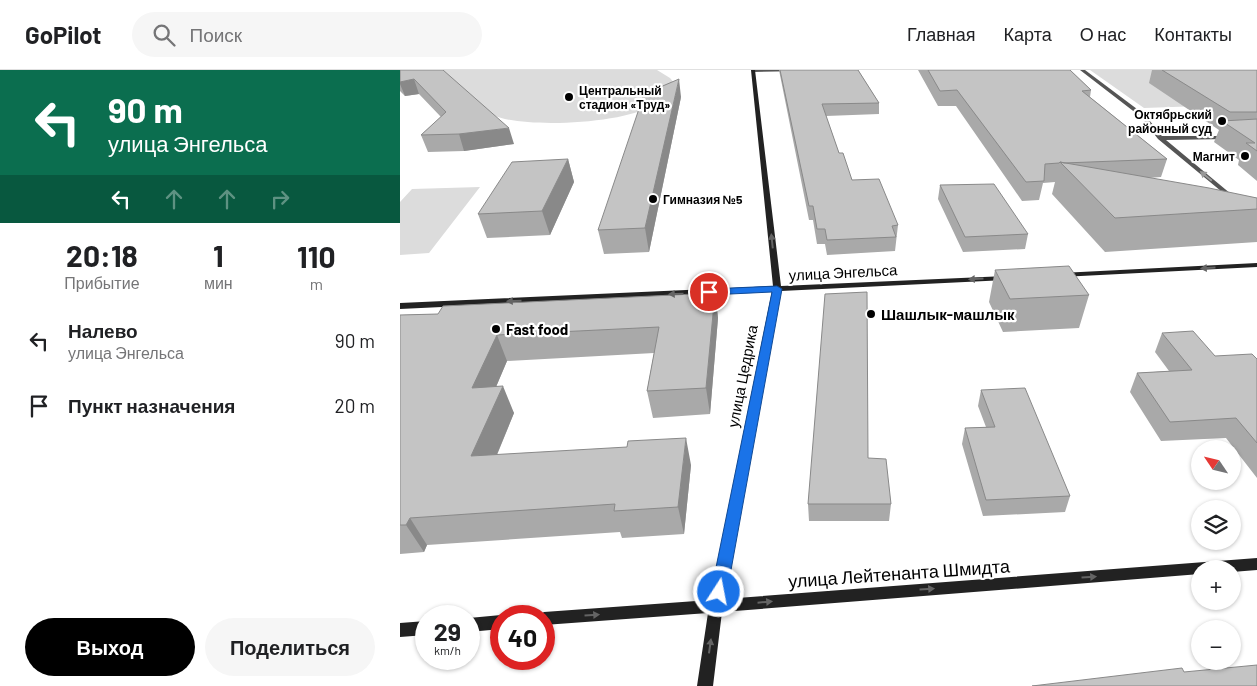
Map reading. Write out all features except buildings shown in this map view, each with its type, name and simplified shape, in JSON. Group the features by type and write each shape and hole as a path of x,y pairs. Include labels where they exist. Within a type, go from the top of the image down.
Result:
{"street":[{"path":"753,70 802,70"},
{"name":"улица Цедрика","path":"705,686 716,606 777,289 753,70"},
{"path":"1082,70 1143,116 1160,138 1243,207"},
{"path":"1160,138 1238,137"},
{"path":"1047,276 1257,266"},
{"name":"улица Энгельса","path":"400,306 1017,277"},
{"name":"улица Лейтенанта Шмидта","path":"555,618 1257,564"},
{"path":"400,630 415,629"}],"shaded area":[{"name":"Центральный стадион «Труд»","path":"440,70 657,70 670,78 674,83 652,105 620,117 573,122 526,122 493,115"},
{"path":"1090,70 1257,70 1257,104 1144,108"},
{"path":"480,187 429,253 400,255 400,202 412,189"}],"place":[{"name":"Центральный стадион «Труд»","path":"569,97"},
{"name":"Октябрьский районный суд","path":"1222,121"},
{"name":"Магнит","path":"1245,156"},
{"name":"Гимназия №5","path":"653,199"},
{"name":"Шашлык-машлык","path":"871,314"},
{"name":"Fast food","path":"496,329"}],"route":[{"path":"709,292 777,289 719,592"}]}
